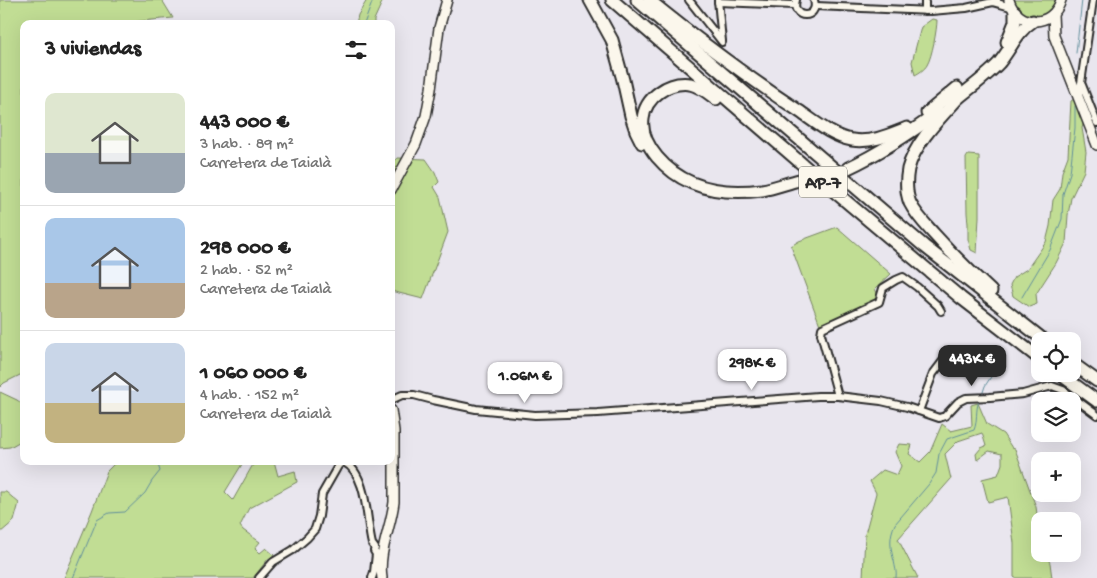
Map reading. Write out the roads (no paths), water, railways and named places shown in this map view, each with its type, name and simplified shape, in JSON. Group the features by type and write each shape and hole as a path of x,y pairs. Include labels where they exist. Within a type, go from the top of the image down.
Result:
{"highway":[{"path":"590,0 612,40 636,131 649,155 665,173 701,193 732,198 752,197 780,191 802,182 763,190 718,190 696,185 677,175 653,152 644,135 643,119 644,112 651,99 657,93 676,84 691,84 700,87 790,154"},
{"name":"AP-7","path":"612,0 790,154 962,298 1031,352"},
{"name":"AP-7","path":"637,0 916,239 1031,331"},
{"path":"649,0 778,97 844,138 868,141 882,138 907,128"},
{"path":"1011,6 1015,22 1007,42 994,56 930,111 907,128 889,141 845,166 870,158 898,141 959,97 997,64 1008,52 1023,28 1035,21"},
{"path":"959,97 921,142 910,162 906,183 909,201 920,218 950,252 1009,306 1031,331"},
{"path":"1081,369 1097,381"},
{"path":"1071,382 1097,401"}],"street":[{"path":"395,183 411,154 426,116 438,28 448,0"},
{"path":"689,0 722,42 718,1 795,3 797,12 803,15 812,12 815,3 944,10 966,8 995,1 1011,6 1023,18 1045,26 1054,36"},
{"path":"925,0 925,10"},
{"path":"1035,21 1047,18 1053,14 1061,0"},
{"path":"1078,98 1093,0"},
{"path":"1053,14 1054,36 1097,145"},
{"path":"1081,84 1097,123"},
{"path":"838,396 821,334 822,328 879,302 883,288 903,277 938,306 941,312"},
{"path":"919,411 933,374 946,357"},
{"path":"395,398 402,395 414,395 476,409 535,415 598,414 838,396 891,402 941,418 948,414 958,402 966,398 1023,394 1052,386 1063,390 1097,415"},
{"path":"259,578 273,562 293,550 315,529 320,516 322,494 339,465"},
{"path":"348,465 354,470 361,486 370,537 377,553 382,578"},
{"path":"372,578 377,553 384,544 391,521 394,502 394,465"}],"waterway":[{"path":"366,20 373,0"},
{"path":"1076,53 1082,0"},
{"path":"1022,297 1050,250 1062,219 1063,194 1070,173 1075,128 1075,106"},
{"path":"982,395 985,386 1005,355"},
{"path":"896,578 891,542 895,524 936,473 939,454 947,439 974,430 979,401"},
{"path":"73,578 97,520 109,513 125,512 145,493 160,471 158,465"}],"tunnel":[{"path":"804,185 845,169"}]}
